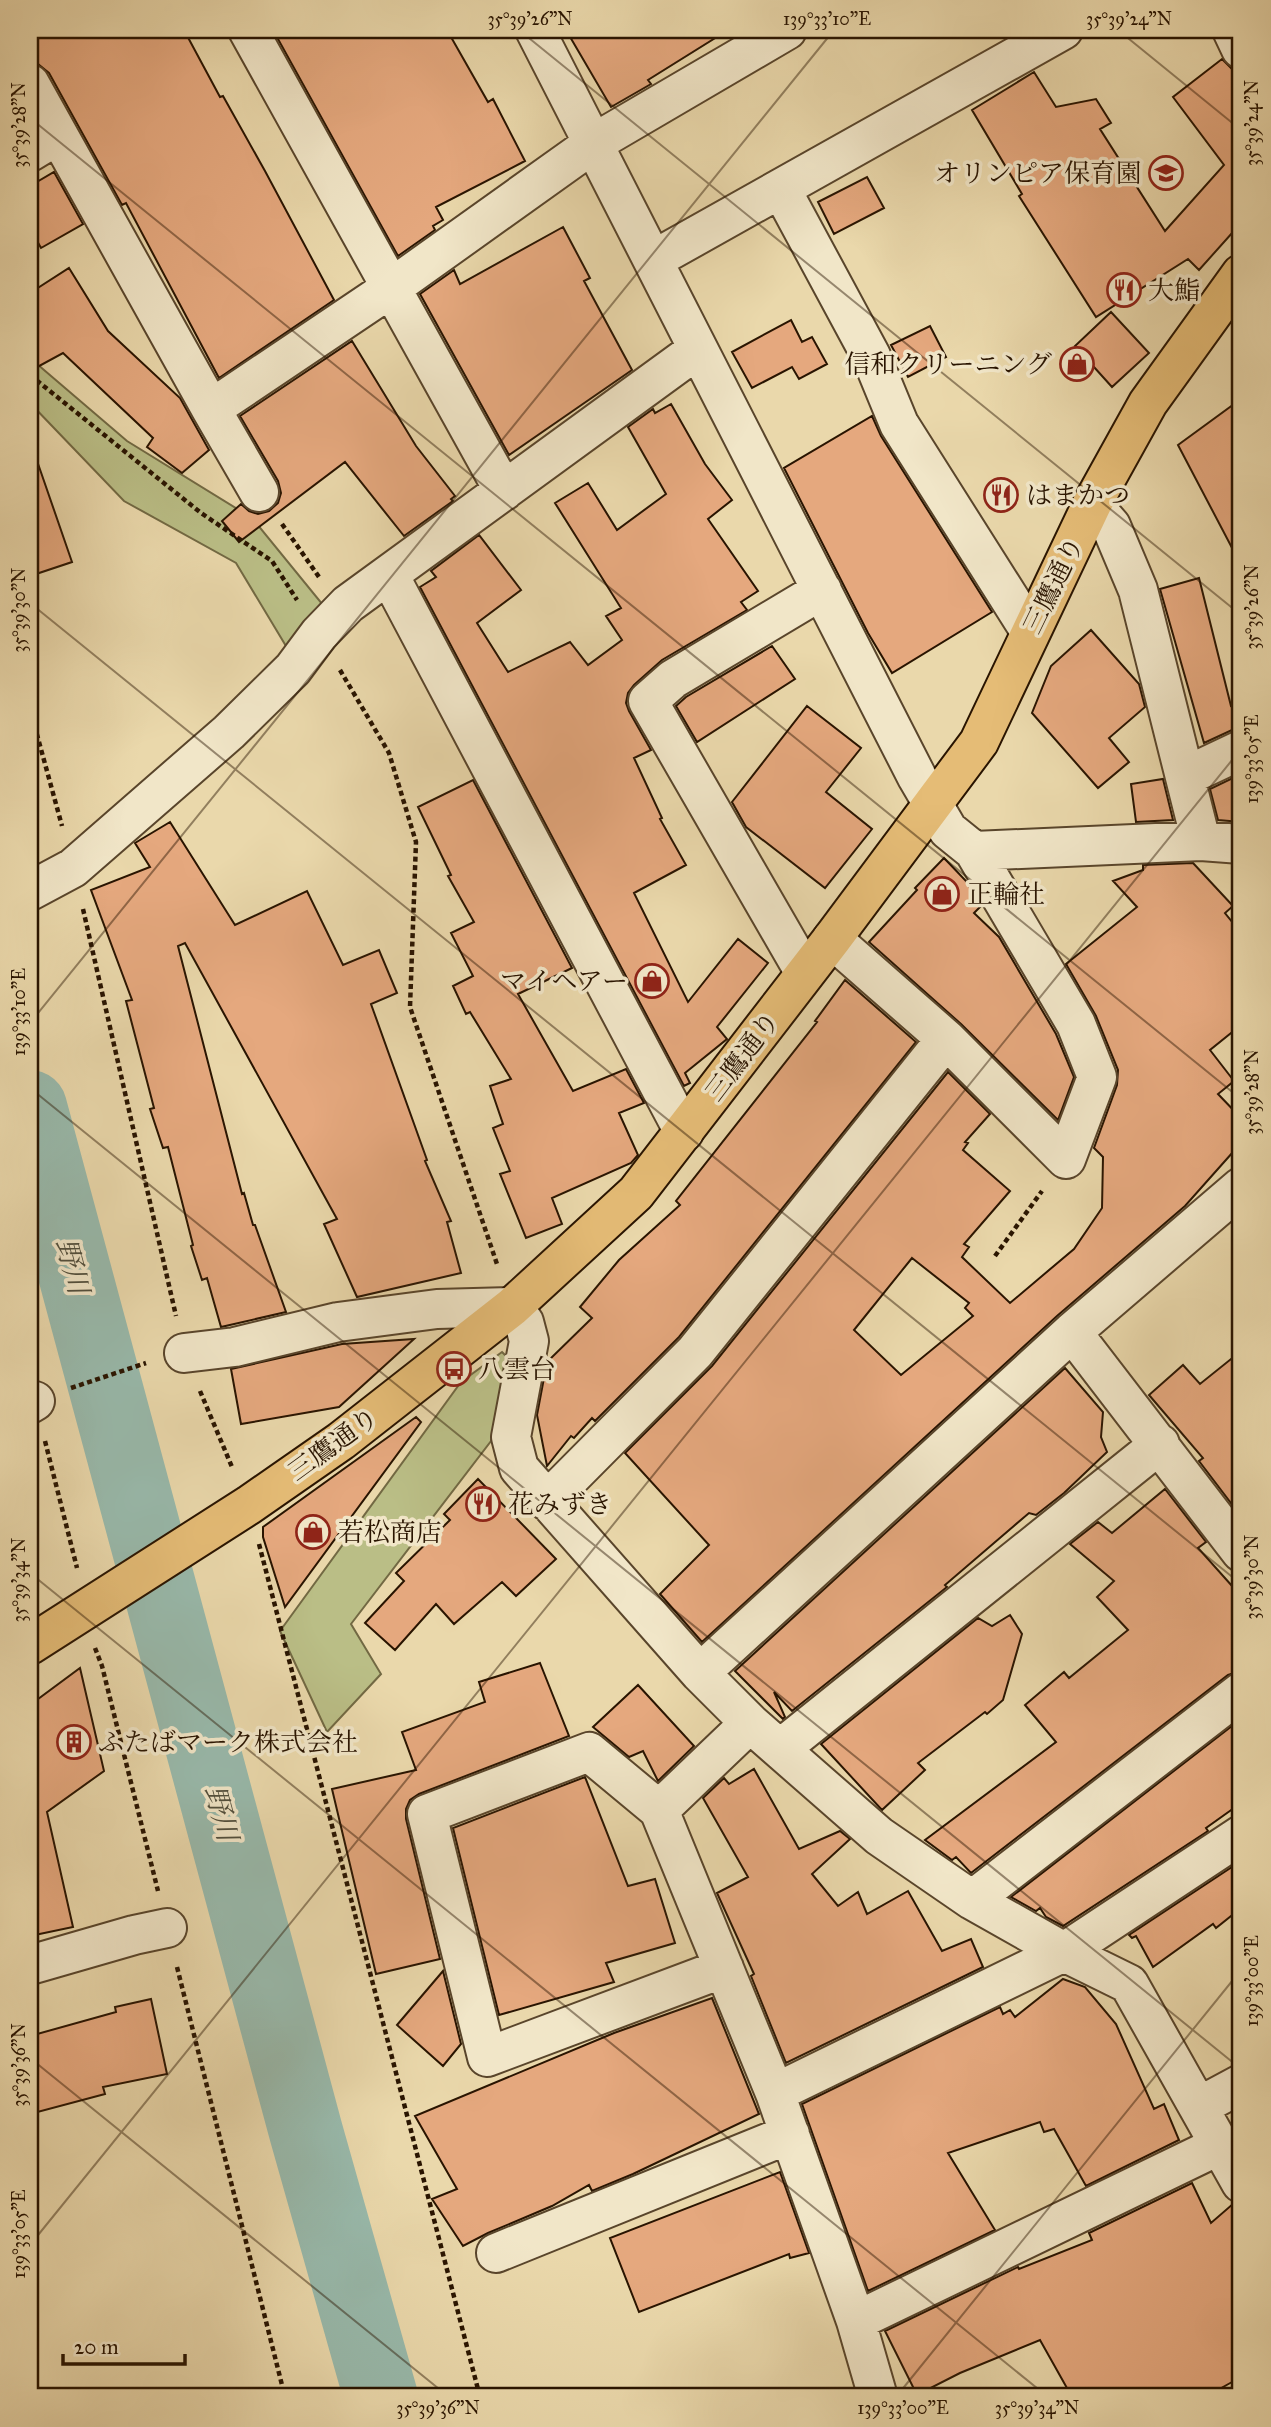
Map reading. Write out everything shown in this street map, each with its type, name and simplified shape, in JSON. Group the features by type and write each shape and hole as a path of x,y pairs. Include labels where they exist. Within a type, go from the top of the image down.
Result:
{"main road":[{"name":"三鷹通り","path":"30,1645 341,1441 512,1307 636,1193 832,939 979,742 1092,504 1148,403 1241,274"}],"street":[{"path":"248,30 504,491"},
{"path":"534,30 932,806 948,831 974,851 1076,1024 1097,1077 1066,1159 946,1039 832,939"},
{"path":"211,409 391,288 594,143 787,30"},
{"path":"653,260 1063,30"},
{"path":"1232,30 1241,48"},
{"path":"30,84 44,144 211,409 259,492"},
{"path":"781,189 871,356 899,424 1030,631"},
{"path":"46,882 73,868 229,732 293,669 330,622 389,575 698,349"},
{"path":"1092,504 1111,526 1139,590 1201,841"},
{"path":"389,575 684,1132"},
{"path":"805,973 648,701 673,679 822,590"},
{"path":"1185,776 1241,750"},
{"path":"974,851 1201,841 1241,844"},
{"path":"547,1501 695,1352 946,1039"},
{"path":"700,1672 1072,1332 1241,1187"},
{"path":"169,1357 235,1347 338,1322 437,1309 512,1307 524,1322 529,1340 511,1437 519,1468 700,1672 750,1723 879,1836 972,1900 1064,1952 1129,1984 1241,2183"},
{"path":"1072,1332 1241,1552"},
{"path":"780,1749 1160,1444"},
{"path":"972,1900 1241,1692"},
{"path":"659,1810 750,1723"},
{"path":"724,1968 488,2057 426,1814 589,1752 659,1810 724,1968 775,2093 856,2321 878,2397"},
{"path":"775,2093 1064,1952 1241,1835"},
{"path":"30,1965 167,1928"},
{"path":"1200,2106 1241,2084"},
{"path":"496,2253 790,2134"},
{"path":"856,2321 1220,2144"}],"path":[{"path":"30,375 201,513 272,561 330,622"},
{"path":"259,492 330,622 389,753 416,842 410,1007 512,1307"},
{"path":"995,1256 1066,1159"},
{"path":"42,1399 169,1357"}],"green space":[{"path":"30,358 127,441 252,518 323,605 286,646 236,563 124,501 30,403"},
{"path":"502,1352 514,1364 491,1441 351,1624 381,1674 327,1732 280,1631 461,1382"}],"building":[{"path":"30,30 184,30 220,97 223,96 265,171 334,300 219,378 126,203 122,205 49,73 38,64 30,50"},
{"path":"273,30 447,30 488,102 493,99 525,161 436,207 443,220 433,226 435,230 398,256"},
{"path":"566,30 728,30 648,80 651,84 611,107"},
{"path":"1222,59 1241,78 1241,223 1199,270 1188,259 1096,317 1019,196 1022,194 972,110 1034,72 1056,107 1096,99 1111,123 1100,129 1165,231 1224,165 1173,97"},
{"path":"54,172 83,224 41,248 30,228 30,186"},
{"path":"867,177 884,208 834,234 818,202"},
{"path":"563,227 590,278 584,281 632,370 509,455 420,294 454,270 460,284"},
{"path":"69,268 108,331 180,398 209,450 182,473 147,447 153,438 63,353 30,371 30,293"},
{"path":"1111,312 1149,353 1112,387 1075,346"},
{"path":"791,320 802,342 812,337 827,364 799,379 792,367 752,388 732,352"},
{"path":"930,326 946,357 908,377 891,345"},
{"path":"352,341 416,446 455,496 451,499 453,501 404,536 345,462 239,542 222,521 241,504 258,514 269,511 278,503 281,493 278,481 240,416"},
{"path":"1241,399 1241,565 1178,445"},
{"path":"671,404 705,464 732,500 708,519 758,591 741,602 747,610 662,660 628,693 626,703 629,711 651,750 634,758 662,818 660,819 686,865 634,893 688,1002 738,939 768,963 717,1027 727,1039 685,1073 690,1083 684,1086 420,587 436,577 431,571 479,535 521,590 477,623 508,672 570,642 588,665 622,640 606,616 621,608 555,503 588,483 617,530 666,494 628,427 653,409 655,413"},
{"path":"872,416 881,436 992,612 892,673 868,633 784,468"},
{"path":"35,455 72,562 30,576 30,456"},
{"path":"1199,578 1231,706 1241,704 1241,728 1204,743 1160,589"},
{"path":"1091,630 1139,684 1145,707 1109,738 1129,762 1098,788 1032,713 1051,666"},
{"path":"772,646 795,679 697,742 676,706 686,697"},
{"path":"807,706 861,748 826,792 872,829 825,888 746,827 732,802"},
{"path":"1241,774 1241,822 1218,820 1210,789"},
{"path":"1163,779 1173,820 1136,822 1131,784"},
{"path":"473,780 572,968 518,994 573,1091 626,1069 644,1103 619,1113 638,1155 631,1163 552,1198 562,1224 526,1238 500,1174 510,1171 493,1128 503,1124 490,1086 511,1079 470,1012 466,1014 453,986 473,976 451,933 474,922 448,876 451,875 418,807"},
{"path":"170,822 235,925 307,891 343,965 379,950 397,993 371,1004 427,1160 425,1161 451,1221 447,1222 461,1273 357,1297 324,1224 337,1219 185,943 178,946 242,1194 244,1193 253,1225 286,1312 221,1327 207,1278 202,1280 191,1246 193,1245 168,1147 163,1148 150,1109 154,1108 126,1001 132,1000 91,890 150,867 135,843"},
{"path":"944,858 966,881 981,906 974,913 999,937 1056,1034 1074,1077 1058,1120 961,1024 869,942"},
{"path":"1193,863 1233,906 1225,913 1241,933 1241,1025 1210,1050 1234,1081 1218,1094 1241,1118 1241,1143 1185,1206 1057,1316 702,1642 660,1594 709,1545 625,1453 712,1366 948,1072 990,1114 965,1142 968,1143 963,1150 1010,1191 964,1244 969,1247 962,1257 1010,1303 1074,1249 1102,1208 1103,1157 1094,1148 1117,1085 1118,1070 1096,1016 1066,964 1137,907 1113,881 1143,870 1143,865","holes":["912,1258 969,1303 965,1308 973,1316 901,1375 854,1330"]},
{"path":"845,980 916,1042 679,1337 595,1421 592,1418 574,1438 571,1436 547,1466 537,1415 547,1362 592,1318 580,1307 619,1260 680,1205 676,1201 817,1022 815,1021"},
{"path":"414,1339 339,1407 241,1424 231,1369 342,1344"},
{"path":"1241,1351 1241,1508 1237,1511 1199,1461 1203,1458 1149,1395 1183,1365 1200,1384"},
{"path":"1065,1368 1103,1412 1101,1437 1107,1452 1064,1493 1036,1515 1029,1513 945,1585 947,1587 792,1711 774,1692 785,1717 783,1719 735,1671"},
{"path":"416,1417 421,1422 285,1607 263,1537 263,1527"},
{"path":"478,1479 556,1559 516,1596 502,1582 454,1624 436,1604 395,1650 365,1623 404,1581 396,1573 450,1520 444,1514"},
{"path":"1165,1489 1206,1542 1198,1548 1241,1596 1241,1671 1228,1675 971,1873 956,1857 952,1860 925,1840 1056,1742 1025,1705 1064,1672 1069,1678 1128,1630 1097,1597 1114,1581 1070,1544 1098,1522 1112,1533"},
{"path":"1010,1615 1022,1634 1003,1700 918,1763 925,1770 882,1810 821,1744 978,1618 992,1626"},
{"path":"540,1663 569,1736 419,1794 410,1800 406,1819 440,1959 376,1974 332,1789 416,1770 402,1732 485,1702 479,1682"},
{"path":"80,1668 104,1771 47,1812 73,1927 30,1936 30,1705"},
{"path":"638,1685 694,1746 658,1781 643,1751 629,1757 593,1727"},
{"path":"1241,1719 1241,1803 1206,1828 1208,1831 1063,1926 1046,1917 1040,1908 1036,1911 1011,1897"},
{"path":"754,1769 799,1849 840,1831 850,1839 812,1874 838,1906 858,1892 867,1914 908,1891 942,1951 971,1939 983,1967 786,2063 751,1976 754,1974 717,1893 748,1877 703,1798 724,1778 729,1784"},
{"path":"585,1777 628,1886 655,1879 675,1943 606,1963 614,1982 499,2015 453,1828"},
{"path":"1235,1865 1241,1872 1241,1908 1216,1928 1213,1924 1153,1967 1136,1936 1132,1938 1129,1935"},
{"path":"443,1971 461,2044 443,2066 397,2025"},
{"path":"1063,1979 1085,1987 1116,2024 1154,2109 1164,2104 1179,2140 1086,2186 1054,2129 1044,2132 1040,2122 948,2153 995,2230 868,2291 802,2104 1000,2007 1003,2014 1010,2010 1015,2017"},
{"path":"712,1998 759,2114 633,2174 592,2191 589,2185 552,2206 463,2246 432,2199 457,2189 415,2116 614,2033"},
{"path":"151,1999 167,2074 103,2087 105,2094 30,2114 30,2036 116,2012 115,2007"},
{"path":"780,2172 809,2253 790,2258 789,2254 639,2312 610,2238"},
{"path":"1192,2183 1211,2223 1234,2203 1241,2205 1241,2377 1205,2397 1072,2397 1040,2340 960,2373 917,2395 885,2331 1018,2267 1019,2269 1092,2240 1089,2233"}],"waterway":[{"name":"野川","path":"30,1107 306,2132 381,2397"}],"place":[{"name":"オリンピア保育園","path":"1166,173"},
{"name":"大鮨","path":"1124,290"},
{"name":"信和クリーニング","path":"1077,364"},
{"name":"はまかつ","path":"1001,495"},
{"name":"正輪社","path":"942,894"},
{"name":"マイヘアー","path":"652,981"},
{"name":"八雲台","path":"454,1369"},
{"name":"花みずき","path":"483,1504"},
{"name":"若松商店","path":"313,1532"},
{"name":"ふたばマーク株式会社","path":"74,1742"}]}
